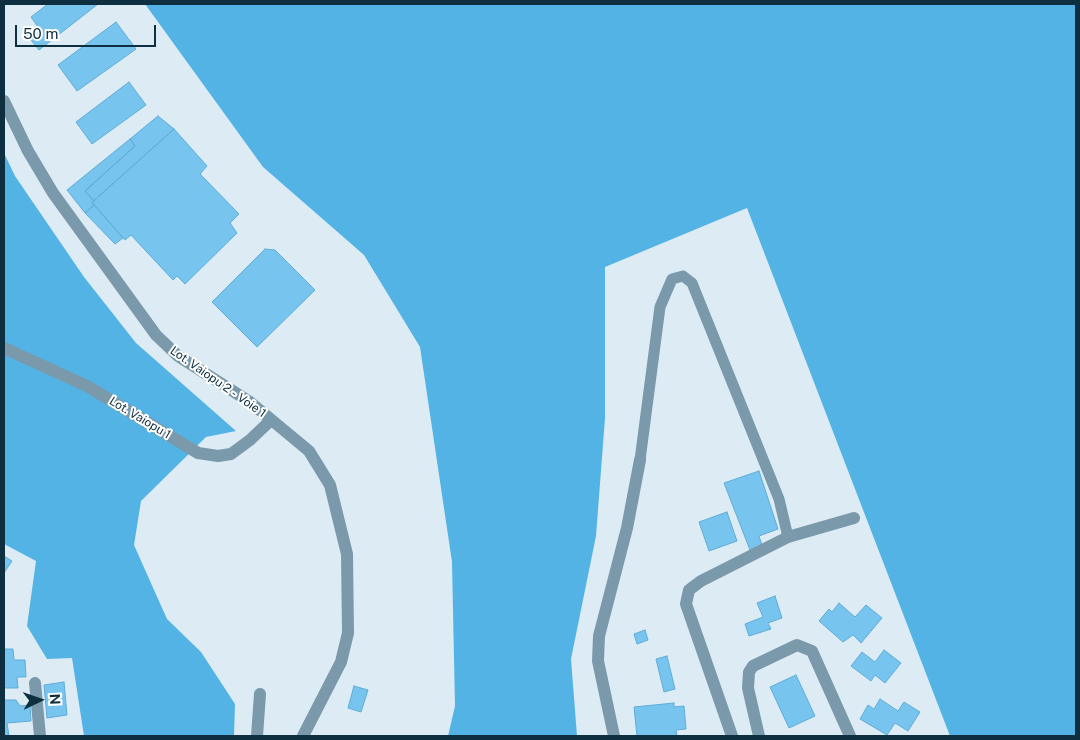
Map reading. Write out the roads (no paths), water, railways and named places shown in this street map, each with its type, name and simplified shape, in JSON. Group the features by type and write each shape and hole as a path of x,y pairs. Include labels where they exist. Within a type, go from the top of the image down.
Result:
{"street":[{"name":"Lot. Vaiopu 2 - Voie 1","path":"4,101 28,151 53,193 156,335 178,356 250,402 309,451 330,485 347,554 348,633 341,662 304,736"},
{"name":"Lot. Vaiopu 1","path":"4,348 87,386 198,453 218,456 231,454 250,440 271,420"},
{"path":"614,736 598,661 600,636 627,528 640,460"},
{"path":"732,736 686,604 689,590 701,581 788,537 854,518"},
{"path":"759,736 748,688 749,672 753,666 796,645 812,651 850,736"},
{"path":"35,683 40,736"},
{"path":"257,736 260,694"}],"lane":[{"path":"640,460 660,308 672,280 683,276 692,283 772,480 779,499 788,537"}]}
